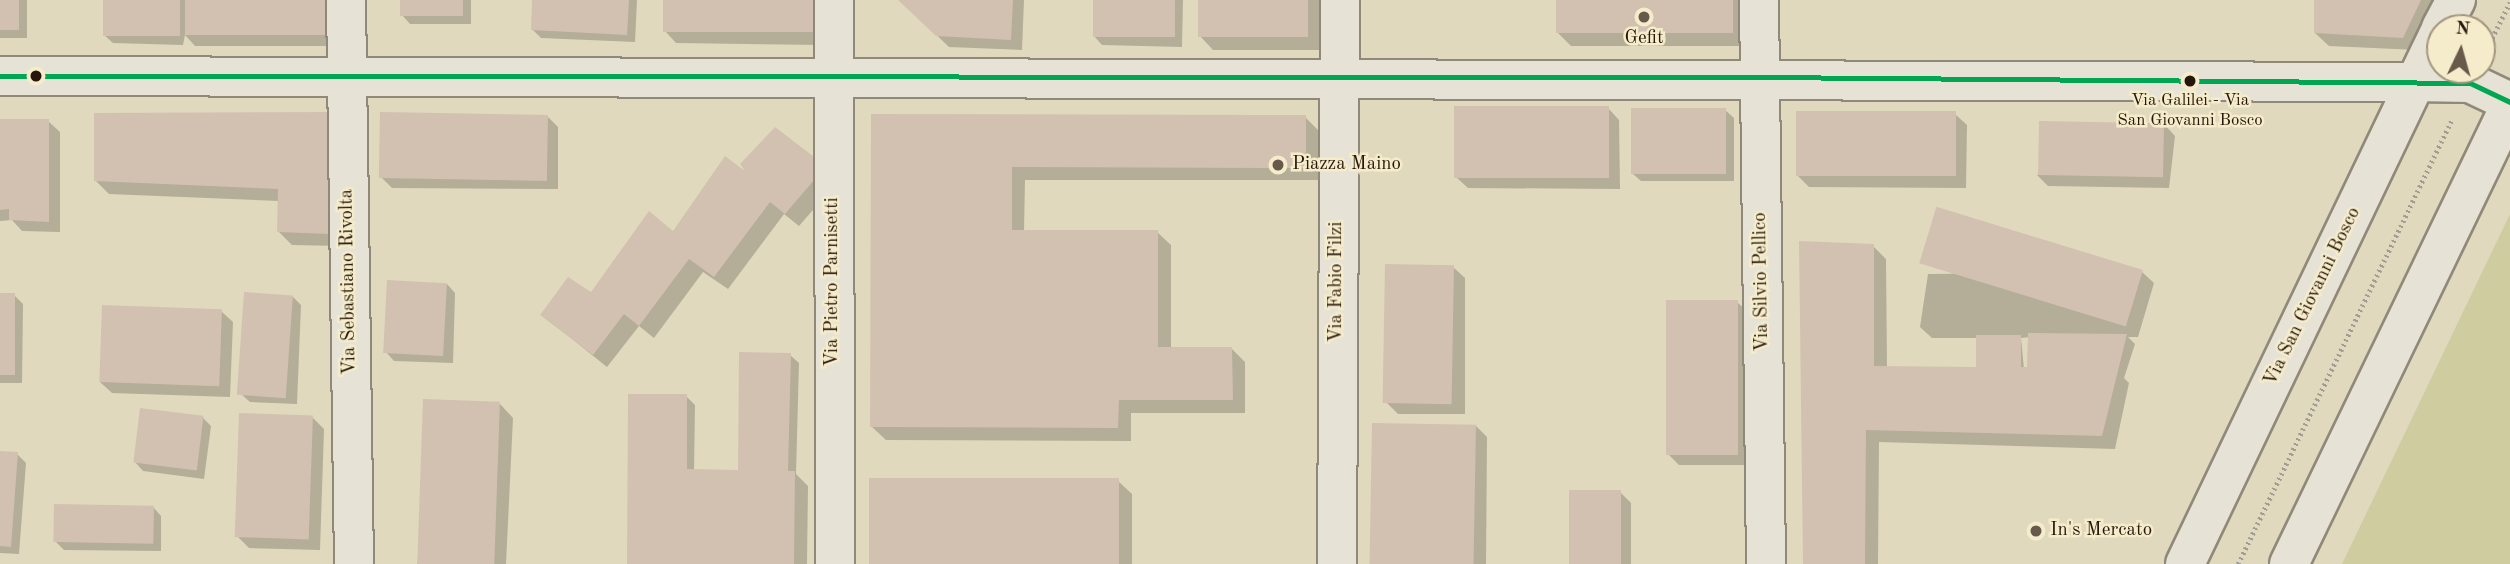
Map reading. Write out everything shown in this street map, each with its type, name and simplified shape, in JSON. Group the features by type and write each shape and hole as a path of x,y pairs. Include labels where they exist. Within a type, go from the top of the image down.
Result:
{"street":[{"name":"Via Sebastiano Rivolta","path":"346,0 354,564"},
{"name":"Via Pietro Parnisetti","path":"834,0 832,75 835,564"},
{"name":"Via Fabio Filzi","path":"1337,564 1337,79 1340,0"},
{"name":"Via Silvio Pellico","path":"1759,0 1766,564"},
{"name":"Via San Giovanni Bosco","path":"2186,564 2426,58"},
{"path":"0,76 832,75 1337,79 1760,77 2470,83 2510,104 2289,564"}],"path":[{"path":"2496,30 2510,2"},
{"path":"2238,564 2439,145"}],"shaded area":[{"path":"2510,214 2510,564 2342,564"}],"building":[{"path":"0,0 19,0 19,30 0,30"},
{"path":"103,0 180,0 180,36 103,36"},
{"path":"185,0 332,0 332,35 185,35"},
{"path":"400,0 463,0 463,16 400,16"},
{"path":"532,0 629,0 627,35 531,30"},
{"path":"663,0 814,0 814,32 663,32"},
{"path":"898,0 1013,0 1011,40 936,36"},
{"path":"1093,0 1175,0 1175,37 1093,37"},
{"path":"1198,0 1308,0 1308,37 1198,37"},
{"name":"Gefit","path":"1556,0 1733,0 1733,33 1556,33"},
{"path":"2314,0 2421,0 2403,38 2314,33"},
{"path":"1454,106 1609,106 1609,178 1454,178"},
{"path":"1631,108 1726,108 1726,174 1631,174"},
{"path":"1796,111 1956,111 1956,176 1796,176"},
{"path":"341,112 341,186 329,186 329,234 277,232 278,189 94,181 94,113"},
{"path":"380,112 548,115 547,181 379,178"},
{"path":"871,114 1306,115 1306,168 1012,167 1012,230 1158,230 1158,347 1232,347 1233,400 1119,400 1118,428 870,427"},
{"path":"0,119 49,119 49,222 9,220 9,209 0,210"},
{"path":"2039,121 2164,123 2163,177 2038,175"},
{"path":"775,127 826,166 785,214 770,202 714,277 689,259 639,326 624,314 593,355 540,315 568,277 591,292 649,211 673,231 725,156 745,171 740,164"},
{"path":"1936,207 2143,270 2126,326 1919,263"},
{"path":"1799,241 1874,244 1874,366 1976,367 1976,335 2021,335 2021,367 2027,367 2028,333 2127,334 2102,436 1866,430 1865,564 1803,564"},
{"path":"1385,264 1454,265 1452,404 1383,403"},
{"path":"387,280 447,283 443,356 383,353"},
{"path":"244,292 293,295 286,398 237,395"},
{"path":"0,293 15,293 15,375 0,375"},
{"path":"1666,300 1738,300 1738,455 1666,455"},
{"path":"102,305 222,309 219,386 99,382"},
{"path":"739,352 791,353 788,471 795,471 794,564 627,564 628,394 687,394 687,469 738,470"},
{"path":"423,399 500,402 494,564 417,564"},
{"path":"140,408 204,416 197,470 133,463"},
{"path":"239,413 313,416 309,540 235,537"},
{"path":"1372,423 1476,425 1474,564 1370,564"},
{"path":"0,451 18,452 11,547 0,546"},
{"path":"869,478 1119,478 1119,564 869,564"},
{"path":"1569,490 1621,490 1621,564 1569,564"},
{"path":"54,504 154,506 153,544 53,542"}],"transit line":[{"path":"0,76 1760,77 2470,83 2510,102"}],"place":[{"name":"Gefit","path":"1644,17"},
{"name":"Via Galilei - Via San Giovanni Bosco","path":"2190,81"},
{"name":"Piazza Maino","path":"1278,165"},
{"name":"In's Mercato","path":"2036,531"}]}
